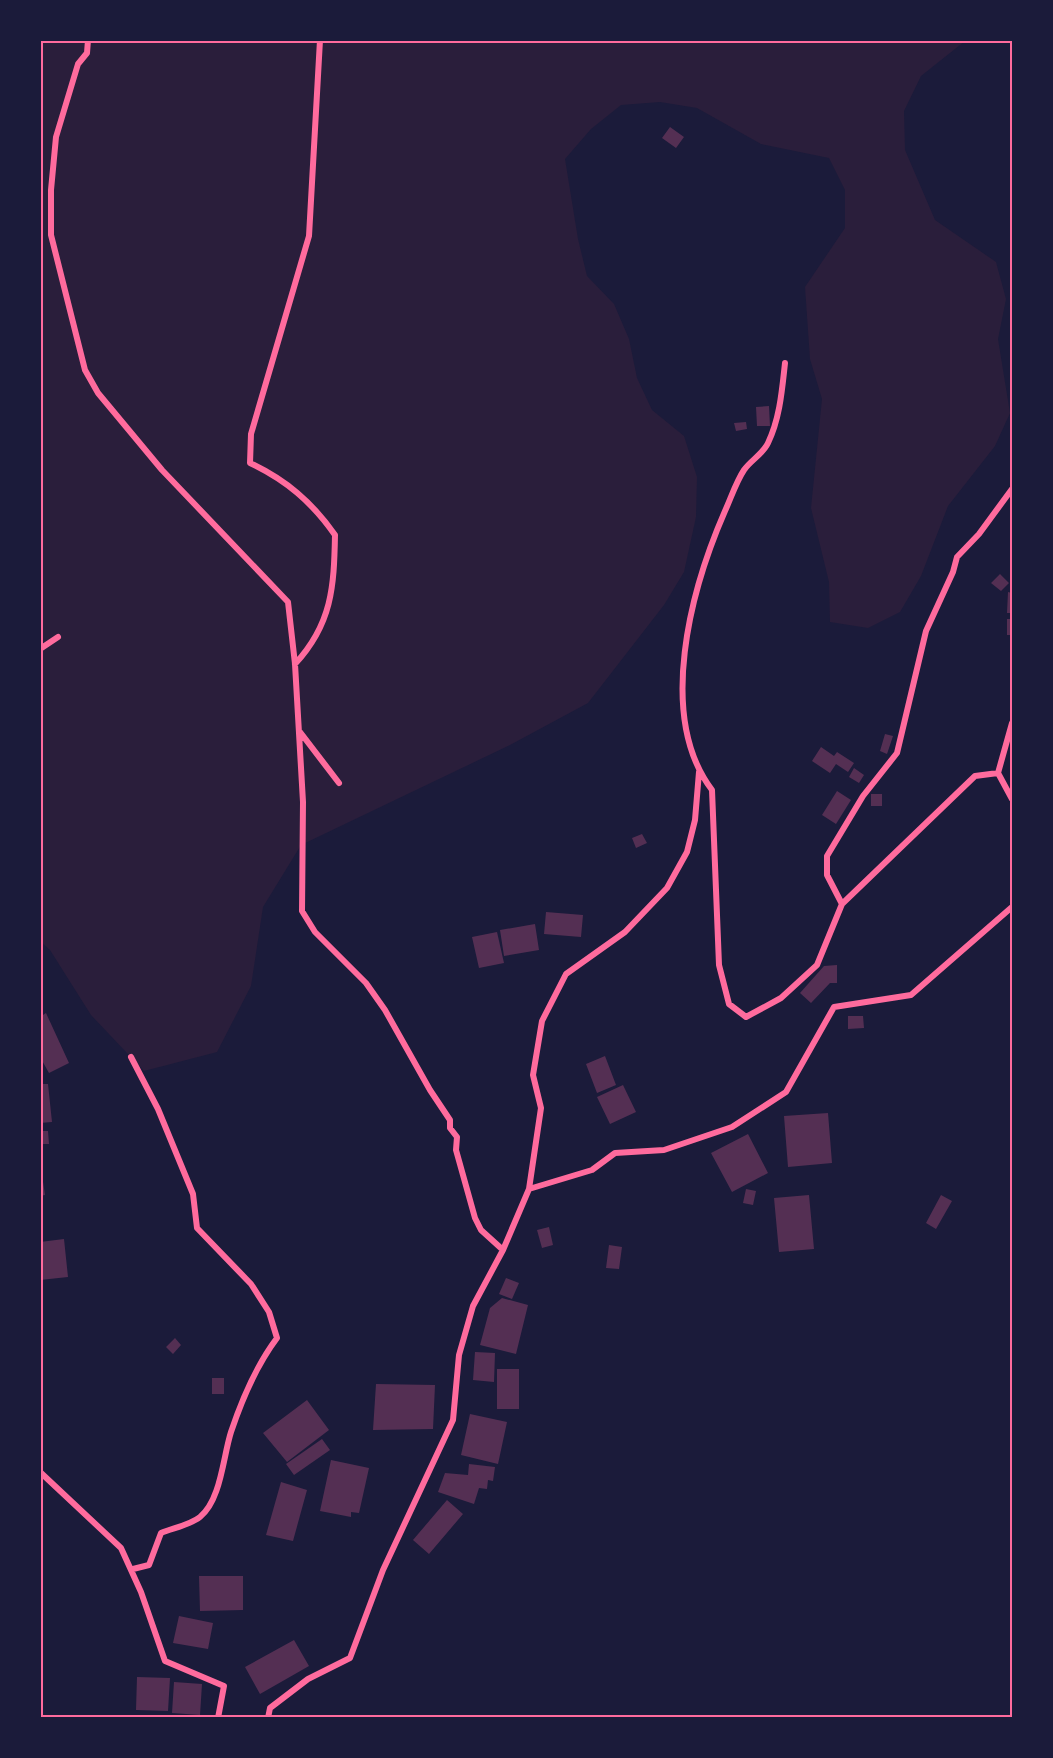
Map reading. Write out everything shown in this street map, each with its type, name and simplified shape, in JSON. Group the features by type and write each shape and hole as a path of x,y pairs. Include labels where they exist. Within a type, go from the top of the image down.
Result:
{"street":[{"path":"88,40 87,53 78,64 56,137 51,190 51,235 85,370 98,393 162,470 288,602 296,664 300,731 303,802 302,910 315,932 366,983 386,1010 430,1090 450,1120 450,1128 457,1137 456,1150 475,1218 481,1230 504,1250"},
{"path":"296,664 313,644 326,620 335,535 322,516 299,493 277,476 250,463 251,434 309,236 320,40"},
{"path":"268,1718 270,1708 308,1679 350,1658 383,1570 453,1420 459,1355 472,1306 504,1250 529,1189 541,1108 533,1075 542,1020 566,974 625,932 667,888 687,852 695,820 699,772 684,718 685,637 707,553 744,470 768,445 780,407 785,363"},
{"path":"842,904 827,875 827,856 863,796 897,753 926,631 953,572 957,557 979,534 1012,489"},
{"path":"40,649 58,637"},
{"path":"1012,723 998,773 1012,799"},
{"path":"300,731 339,783"},
{"path":"699,772 712,790 719,965 729,1004 746,1017 781,998 817,965 842,904 975,776 998,773"},
{"path":"529,1189 592,1170 615,1153 664,1150 732,1127 786,1092 834,1007 911,994 1012,907"},
{"path":"131,1058 162,1117 193,1194 197,1228 251,1284 269,1312 277,1338 253,1376 230,1434 219,1481 200,1517 161,1533 149,1566 133,1569"},
{"path":"40,1472 122,1548 133,1569 165,1661 225,1686 218,1718"}],"shaded area":[{"path":"40,41 965,41 921,76 904,111 905,150 935,220 996,262 1006,299 998,339 1010,413 995,446 948,506 921,576 900,612 868,628 830,622 829,582 811,508 822,399 810,359 805,287 845,228 845,190 829,158 761,144 697,108 660,102 621,105 591,129 565,159 578,239 587,276 614,304 629,339 637,378 652,410 684,436 697,477 696,517 684,572 664,605 588,703 510,745 301,845 263,907 251,986 217,1052 144,1071 91,1015 50,950 41,942"}],"building":[{"path":"670,127 684,137 676,148 662,138"},
{"path":"769,406 770,426 757,426 756,407"},
{"path":"746,422 747,429 736,431 734,423"},
{"path":"1000,574 1009,583 1001,591 991,583"},
{"path":"1008,592 1012,593 1012,613 1007,613"},
{"path":"1007,619 1012,619 1012,635 1007,635"},
{"path":"885,734 893,736 887,754 880,751"},
{"path":"821,747 834,756 837,752 854,763 848,772 836,764 830,773 812,761"},
{"path":"854,768 864,775 859,783 849,777"},
{"path":"837,791 851,800 836,824 822,815"},
{"path":"871,794 882,794 882,806 871,806"},
{"path":"642,834 647,843 636,848 632,838"},
{"path":"546,912 583,915 581,937 544,934"},
{"path":"535,924 539,950 504,956 500,930"},
{"path":"497,932 504,963 479,968 472,937"},
{"path":"837,965 837,983 830,983 811,1003 800,993 824,966"},
{"path":"46,1013 69,1063 49,1073 40,1057 40,1017"},
{"path":"848,1016 863,1016 864,1028 848,1029"},
{"path":"605,1056 616,1085 597,1093 586,1064"},
{"path":"40,1084 48,1084 52,1122 40,1123"},
{"path":"623,1085 636,1112 610,1124 597,1097"},
{"path":"828,1113 832,1163 788,1167 784,1116"},
{"path":"40,1131 48,1131 49,1144 40,1144"},
{"path":"748,1134 768,1173 732,1192 711,1153"},
{"path":"42,1175 45,1195 40,1196 40,1176"},
{"path":"746,1189 756,1191 753,1205 743,1203"},
{"path":"809,1195 814,1249 779,1252 774,1198"},
{"path":"941,1195 952,1201 936,1229 926,1223"},
{"path":"549,1227 553,1245 542,1248 537,1230"},
{"path":"64,1239 68,1277 40,1280 40,1242"},
{"path":"609,1245 622,1247 619,1269 606,1268"},
{"path":"506,1278 519,1283 512,1299 499,1294"},
{"path":"502,1298 528,1305 516,1354 480,1345 490,1308"},
{"path":"175,1338 181,1345 173,1354 166,1347"},
{"path":"475,1352 495,1353 494,1382 473,1380"},
{"path":"497,1369 519,1369 519,1409 497,1409"},
{"path":"212,1378 224,1378 224,1394 212,1394"},
{"path":"376,1384 435,1385 433,1429 373,1430"},
{"path":"307,1400 329,1430 287,1462 263,1433"},
{"path":"470,1414 507,1422 498,1464 461,1455"},
{"path":"322,1439 330,1450 294,1475 286,1464"},
{"path":"331,1460 369,1468 359,1513 351,1512 351,1517 320,1511"},
{"path":"469,1464 495,1467 493,1481 488,1480 487,1489 479,1488 474,1504 438,1492 445,1473 468,1475"},
{"path":"281,1482 307,1490 293,1541 266,1535"},
{"path":"447,1500 463,1514 429,1554 413,1540"},
{"path":"199,1576 243,1576 243,1610 200,1611"},
{"path":"179,1616 213,1623 208,1649 173,1643"},
{"path":"294,1640 309,1666 260,1694 245,1667"},
{"path":"137,1677 170,1678 168,1711 136,1710"},
{"path":"174,1682 202,1684 200,1715 172,1713"}]}
